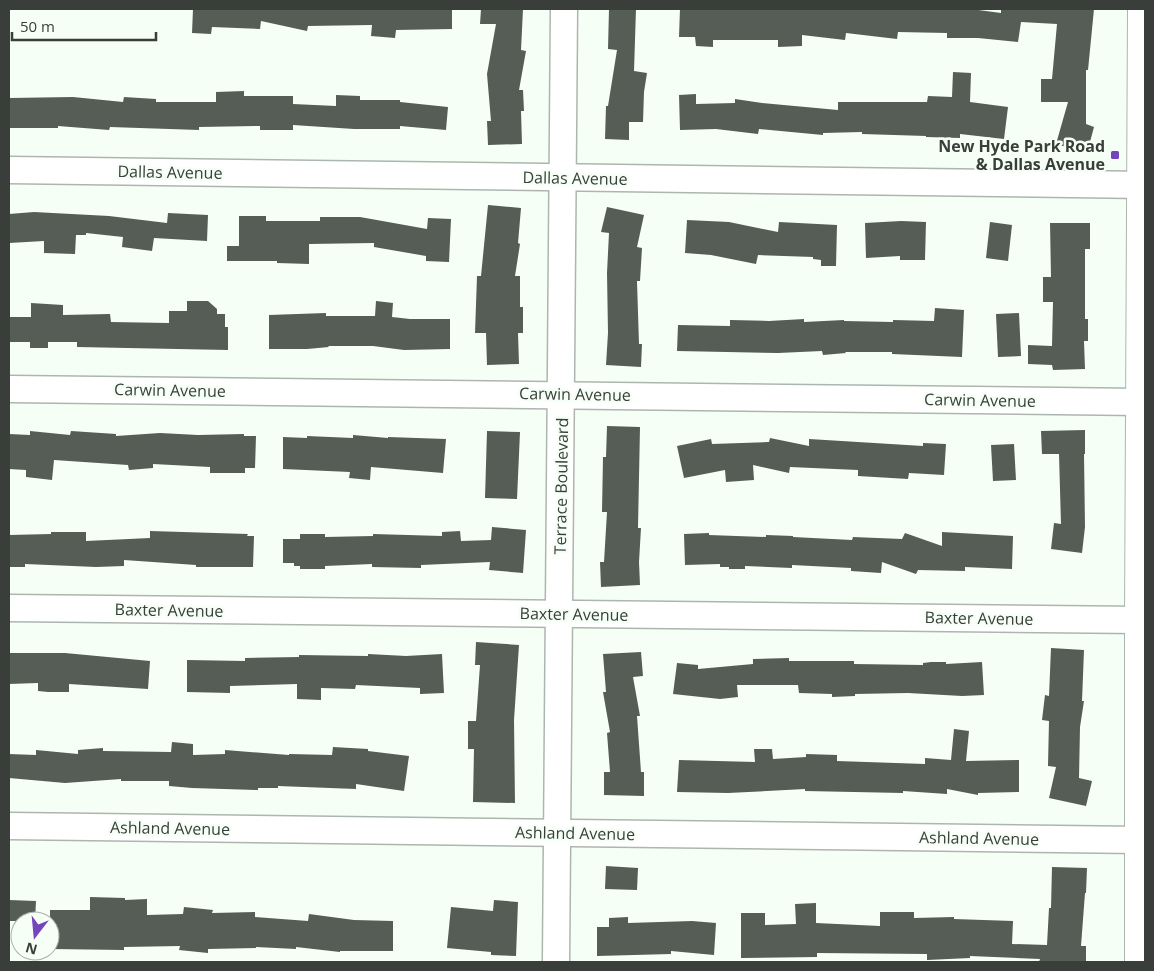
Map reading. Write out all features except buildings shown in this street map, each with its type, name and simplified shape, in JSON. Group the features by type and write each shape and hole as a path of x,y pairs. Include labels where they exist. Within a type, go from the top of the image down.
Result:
{"main road":[{"path":"1139,962 1140,402 1144,185 1142,9"}],"street":[{"name":"Terrace Boulevard","path":"556,962 564,9"},
{"name":"Dallas Avenue","path":"9,170 1144,185"},
{"name":"Carwin Avenue","path":"9,388 1140,402"},
{"name":"Baxter Avenue","path":"9,608 1139,620"},
{"name":"Ashland Avenue","path":"9,826 1140,840"}],"place":[{"name":"New Hyde Park Road & Dallas Avenue","path":"1115,155"}]}
